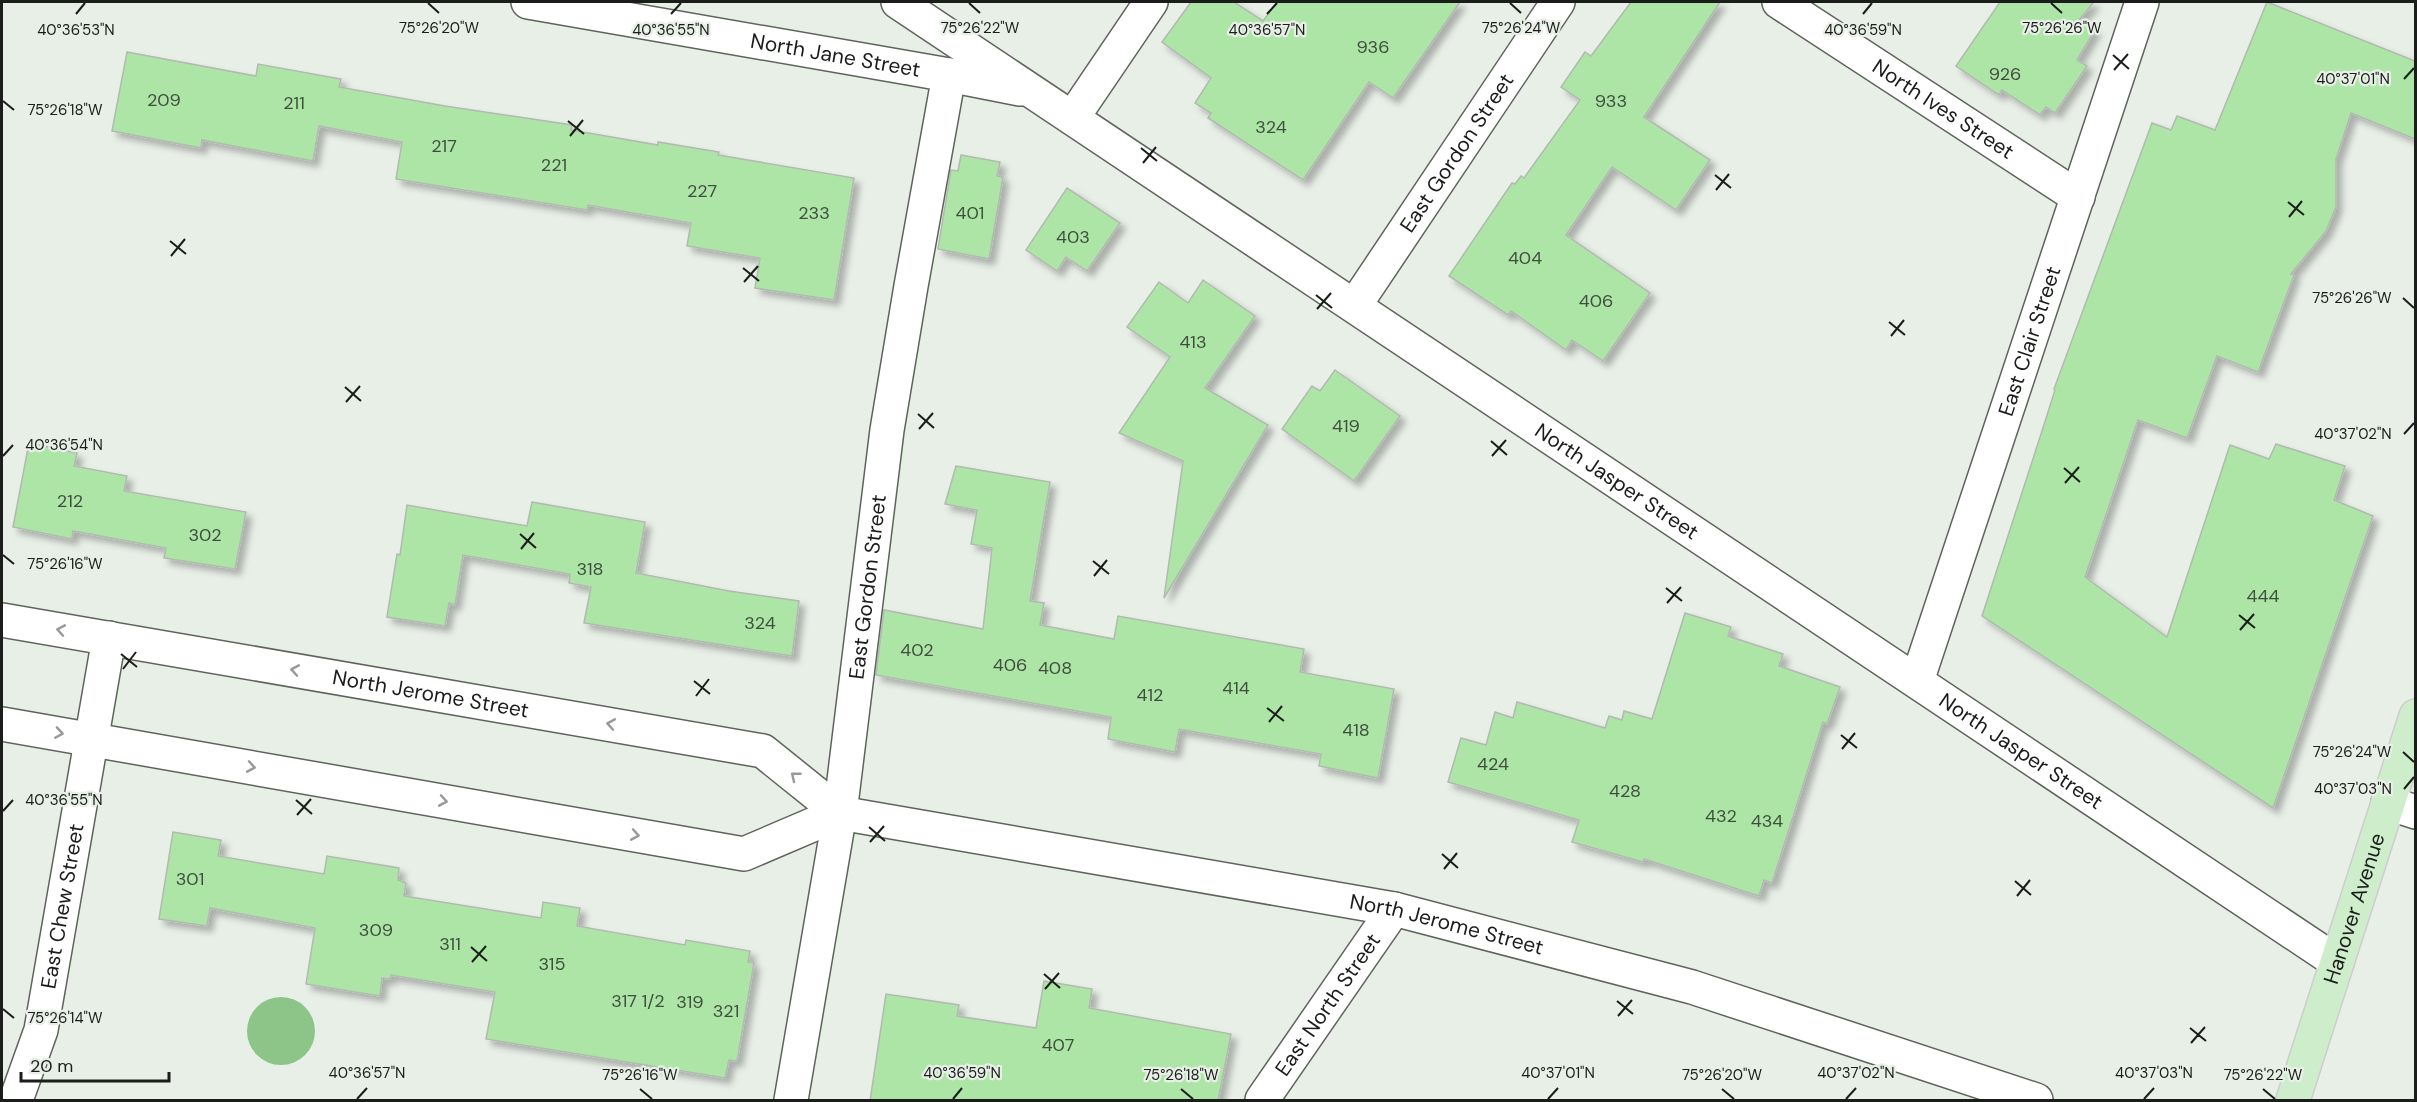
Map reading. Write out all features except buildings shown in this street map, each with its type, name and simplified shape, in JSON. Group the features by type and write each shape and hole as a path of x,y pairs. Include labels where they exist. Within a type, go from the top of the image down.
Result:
{"main road":[{"name":"Hanover Avenue","path":"2293,1101 2337,962 2402,807 2415,716"}],"street":[{"name":"North Jane Street","path":"528,2 949,75 1036,93"},
{"name":"North Jasper Street","path":"898,2 2337,962"},
{"path":"1073,117 1151,2"},
{"name":"East Gordon Street","path":"1355,305 1558,2"},
{"name":"North Ives Street","path":"1779,2 2078,197"},
{"name":"East Clair Street","path":"1917,681 2142,2"},
{"name":"East Gordon Street","path":"791,1101 840,813 887,430 949,75"},
{"name":"North Jerome Street","path":"2,620 763,751 840,813 1394,909 1692,987 2036,1101"},
{"name":"East Chew Street","path":"16,1101 41,1030 109,638"},
{"path":"2,724 744,854 840,813"},
{"name":"East North Street","path":"1262,1101 1394,909"}],"shaded area":[{"path":"281,997 294,1000 305,1007 312,1018 315,1031 312,1044 305,1055 294,1062 281,1065 268,1062 257,1055 250,1044 247,1031 250,1018 257,1007 268,1000"}]}
